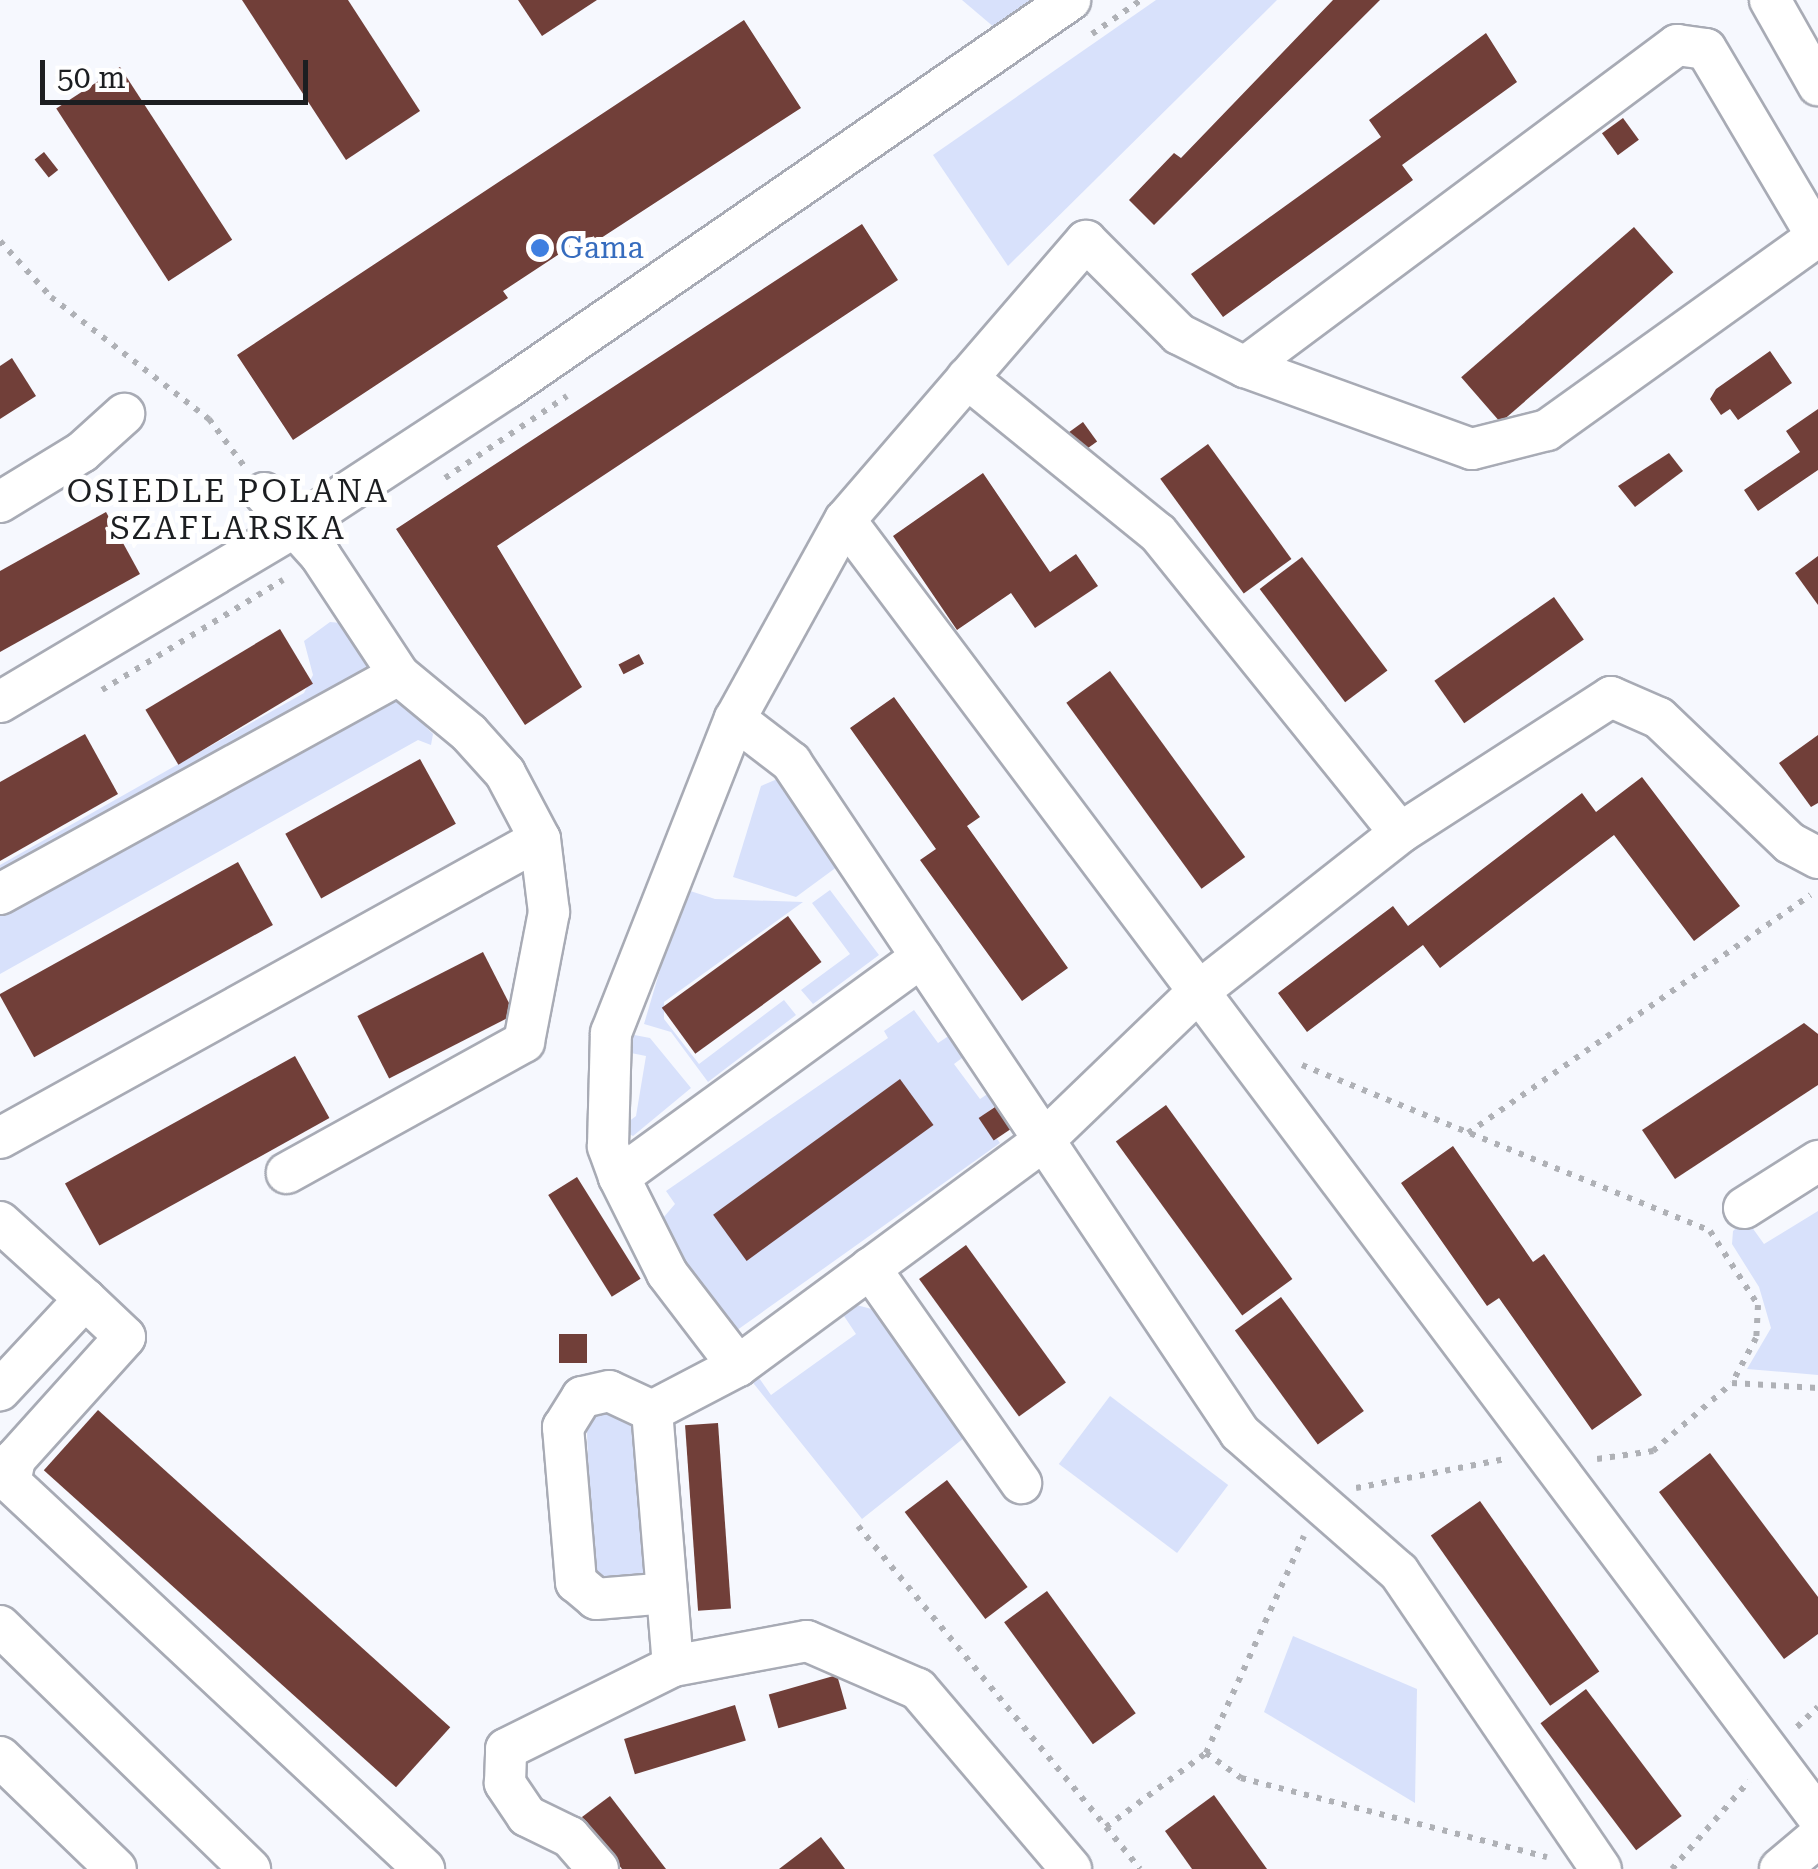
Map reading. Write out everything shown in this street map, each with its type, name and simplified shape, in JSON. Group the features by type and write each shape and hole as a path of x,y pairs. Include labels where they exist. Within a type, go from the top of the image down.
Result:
{"street":[{"path":"0,702 293,528 1070,0"},
{"path":"1770,0 1818,84"},
{"path":"738,1366 667,1274 618,1177 608,1146 611,1034 735,718 845,520 1086,242 1180,334 1244,366 1472,449 1548,430 1818,237 1706,49 1676,45 1244,366"},
{"path":"967,378 1158,534 1400,833"},
{"path":"0,502 82,452 124,414"},
{"path":"264,494 320,555 399,676 469,733 505,773 540,839 548,912 524,1042 287,1173"},
{"path":"845,520 1818,1817"},
{"path":"0,894 399,676"},
{"path":"652,1411 738,1366 1044,1140 1198,992 1400,833 1611,698 1659,718 1790,843 1818,858"},
{"path":"735,718 791,762 1240,1433 1399,1572 1600,1867"},
{"path":"0,1138 540,839"},
{"path":"618,1177 922,958"},
{"path":"1744,1208 1818,1162"},
{"path":"0,1222 125,1337 16,1459 10,1482 424,1869"},
{"path":"870,1268 1020,1482"},
{"path":"0,1390 84,1299"},
{"path":"652,1411 609,1391 582,1397 563,1427 576,1582 596,1599 667,1593"},
{"path":"652,1411 673,1666"},
{"path":"0,1626 250,1869"},
{"path":"598,1869 570,1838 527,1816 505,1783 506,1749 673,1666 807,1642 918,1689 1071,1869"},
{"path":"0,1758 116,1869"},
{"path":"1780,1869 1818,1837"}],"path":[{"path":"0,241 51,297 209,419 264,494"},
{"path":"1467,1134 1818,894"},
{"path":"1106,1827 1206,1753 1290,1558 1324,1506 1358,1486 1543,1452 1612,1460 1653,1451 1732,1383 1756,1338 1758,1305 1710,1231 1294,1062"},
{"path":"1732,1383 1818,1388"},
{"path":"858,1526 1140,1869"},
{"path":"1206,1753 1241,1778 1534,1855 1600,1867"}],"shaded area":[{"path":"962,0 1035,0 995,28"},
{"path":"1156,0 1277,0 1008,266 933,155"},
{"path":"330,622 341,623 371,667 368,682 0,877 0,865 304,693 313,675 304,641"},
{"path":"395,696 433,734 431,745 418,740 0,974 0,904"},
{"path":"782,777 845,861 796,897 733,877 761,786"},
{"path":"684,889 715,899 803,902 664,1002 664,1019 699,1064 784,1000 796,1015 708,1082 671,1032 644,1024"},
{"path":"830,890 879,955 813,1004 801,990 850,954 812,903"},
{"path":"914,1010 938,1043 959,1029 974,1049 954,1064 980,1099 995,1089 1003,1100 981,1117 1000,1143 733,1333 657,1225 675,1204 666,1191 888,1038 884,1031"},
{"path":"629,1034 650,1038 691,1088 633,1136 619,1129 636,1116 646,1056 626,1052"},
{"path":"1818,1211 1818,1375 1747,1369 1771,1328 1759,1287 1732,1244 1733,1231 1746,1219 1764,1244"},
{"path":"849,1303 879,1311 974,1430 862,1519 746,1374 754,1371 771,1395 856,1334 840,1310"},
{"path":"1110,1396 1228,1485 1177,1553 1059,1464"},
{"path":"604,1409 636,1422 652,1566 637,1578 602,1579 592,1567 587,1433 588,1420"},
{"path":"1293,1636 1417,1689 1415,1803 1264,1712"}],"building":[{"path":"242,0 348,0 420,111 346,160"},
{"path":"518,0 597,0 542,36"},
{"path":"1333,0 1380,0 1154,225 1129,200 1174,153 1181,158"},
{"path":"744,20 801,108 578,253 573,245 503,291 508,298 293,440 237,355"},
{"path":"1486,33 1517,82 1402,165 1413,180 1223,317 1191,274 1381,137 1369,120"},
{"path":"120,67 232,240 168,281 56,108"},
{"path":"1623,118 1639,140 1618,155 1602,133"},
{"path":"44,152 58,170 49,178 35,159"},
{"path":"862,224 898,280 497,546 582,687 525,725 396,529"},
{"path":"1634,227 1673,272 1501,423 1461,377"},
{"path":"1770,351 1792,383 1738,420 1730,409 1721,415 1710,399 1716,389"},
{"path":"12,358 36,396 0,419 0,366"},
{"path":"1818,409 1818,470 1758,511 1744,490 1800,452 1786,431"},
{"path":"1083,422 1097,441 1074,458 1060,438"},
{"path":"1208,444 1291,559 1244,594 1160,479"},
{"path":"1669,453 1683,471 1635,507 1618,486"},
{"path":"983,473 1050,572 1076,554 1098,586 1035,628 1011,593 957,630 893,536"},
{"path":"106,512 140,574 0,652 0,571"},
{"path":"1818,556 1818,605 1795,573"},
{"path":"1302,557 1387,670 1345,702 1260,589"},
{"path":"1554,597 1584,640 1464,723 1434,681"},
{"path":"280,629 313,684 178,765 145,710"},
{"path":"639,654 644,664 624,674 619,664"},
{"path":"1110,671 1245,857 1202,889 1066,703"},
{"path":"894,697 980,817 967,826 1068,968 1022,1001 920,860 936,849 850,728"},
{"path":"85,734 118,794 0,861 0,782"},
{"path":"1818,735 1818,803 1811,807 1779,763"},
{"path":"420,759 456,824 321,898 285,834"},
{"path":"1642,777 1740,906 1694,941 1614,835 1440,968 1423,945 1307,1032 1278,993 1393,906 1408,926 1582,793 1596,812"},
{"path":"238,862 273,925 34,1057 0,994"},
{"path":"788,916 822,962 695,1054 662,1008"},
{"path":"483,952 515,1014 389,1078 357,1016"},
{"path":"1804,1023 1818,1034 1818,1085 1675,1179 1642,1130"},
{"path":"295,1056 329,1118 99,1246 65,1184"},
{"path":"900,1079 934,1125 747,1261 713,1215"},
{"path":"1001,1103 1016,1125 994,1140 979,1118"},
{"path":"1166,1105 1292,1279 1242,1315 1116,1141"},
{"path":"1453,1146 1533,1262 1544,1254 1642,1395 1592,1430 1499,1298 1487,1306 1401,1183"},
{"path":"577,1177 641,1279 612,1297 548,1195"},
{"path":"966,1245 1066,1383 1019,1417 919,1279"},
{"path":"1281,1297 1364,1411 1318,1445 1235,1331"},
{"path":"559,1334 587,1334 587,1363 559,1363"},
{"path":"98,1410 450,1727 396,1787 44,1470"},
{"path":"718,1423 731,1609 698,1611 685,1425"},
{"path":"1710,1453 1818,1597 1818,1634 1784,1659 1659,1492"},
{"path":"947,1480 1028,1587 985,1619 905,1512"},
{"path":"1480,1501 1599,1671 1550,1706 1431,1535"},
{"path":"1047,1591 1136,1713 1093,1744 1004,1622"},
{"path":"837,1675 847,1709 778,1728 769,1695"},
{"path":"1586,1689 1682,1816 1636,1850 1540,1723"},
{"path":"735,1705 746,1740 635,1774 624,1739"},
{"path":"1214,1795 1267,1869 1192,1869 1165,1831"},
{"path":"610,1796 666,1869 622,1869 582,1817"},
{"path":"821,1837 845,1869 779,1869"}],"place":[{"name":"Gama","path":"540,248"}],"district":[{"name":"OSIEDLE POLANA SZAFLARSKA","path":"228,510"}]}
